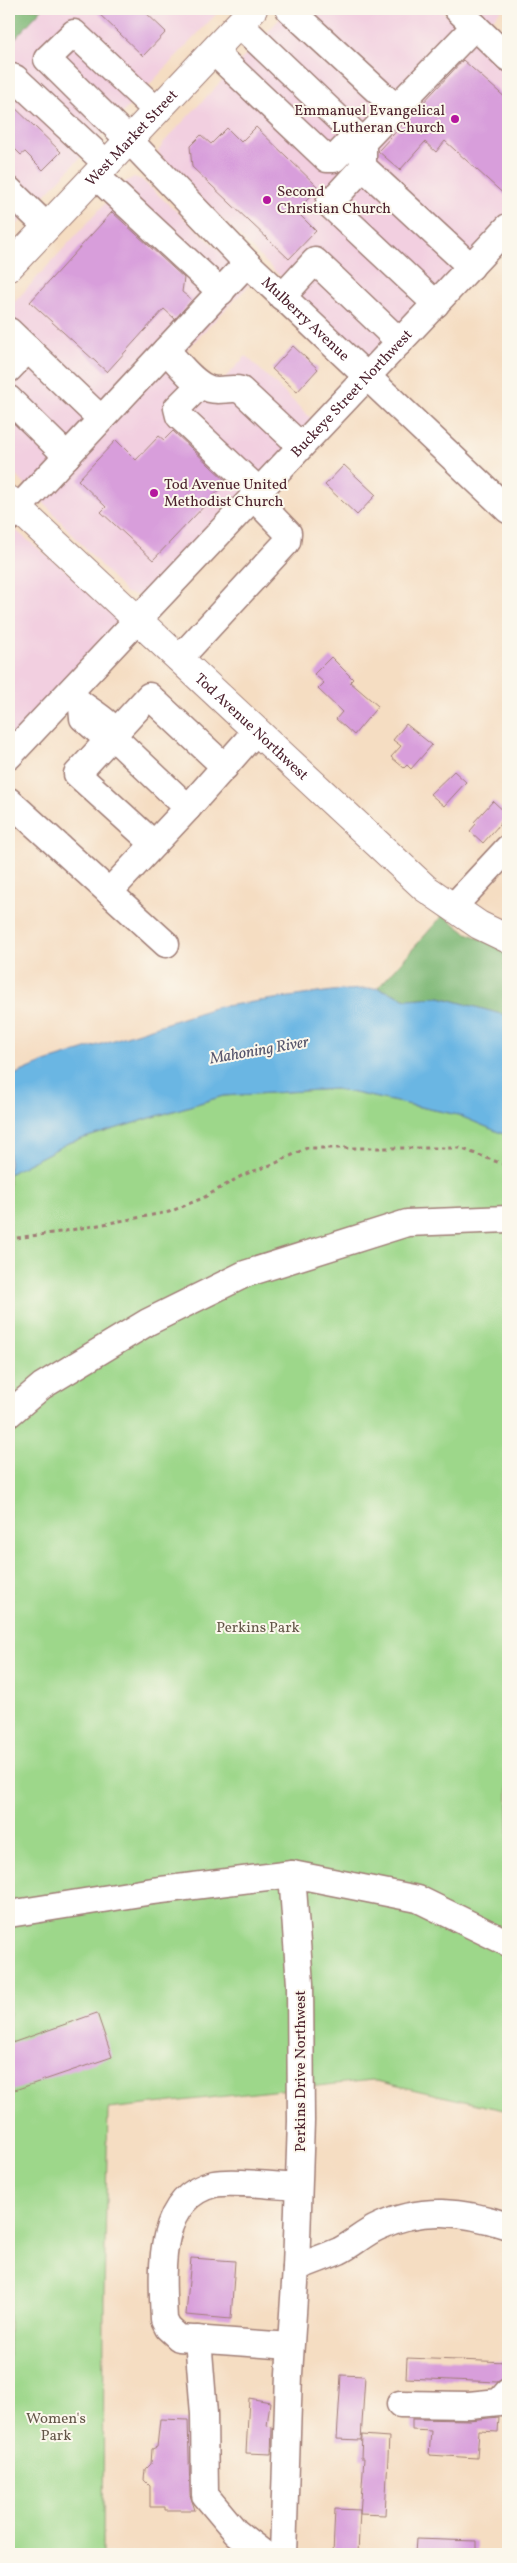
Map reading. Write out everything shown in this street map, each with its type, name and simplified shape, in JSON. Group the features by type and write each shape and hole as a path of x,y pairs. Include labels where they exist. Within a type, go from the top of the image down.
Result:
{"main road":[{"name":"West Market Street","path":"11,260 47,227 248,13"},
{"name":"Tod Avenue Northwest","path":"12,509 179,659 425,888 479,925 508,939"}],"street":[{"path":"289,9 396,108"},
{"path":"248,13 361,148 471,267"},
{"path":"436,304 329,204 361,148 396,108 466,17 508,58"},
{"name":"Mulberry Avenue","path":"157,110 74,33 47,60 130,140 247,263 508,510"},
{"path":"213,51 327,159 334,159 361,148"},
{"path":"9,76 16,78 101,170 220,292"},
{"path":"9,190 47,227"},
{"name":"Buckeye Street Northwest","path":"12,745 75,700 136,620 508,227"},
{"path":"282,297 315,261 400,342"},
{"path":"12,509 67,456 247,263"},
{"path":"9,331 101,419"},
{"path":"9,369 28,349"},
{"path":"166,350 200,384 212,390 233,388 241,390 301,446"},
{"path":"179,659 287,542 288,533 256,494 179,416 177,408 200,384"},
{"path":"9,399 67,456"},
{"path":"154,844 77,774 109,734 148,696 225,767"},
{"path":"75,700 83,718 98,731 109,734 188,808"},
{"path":"109,892 188,808 256,731"},
{"path":"9,801 166,944"},
{"path":"453,907 508,848"},
{"path":"9,1414 42,1386 148,1322 245,1274 406,1223 508,1219"},
{"path":"9,1914 153,1891 292,1874 418,1899 508,1943"},
{"name":"Perkins Drive Northwest","path":"283,2554 298,2186 300,1984 292,1874"},
{"path":"290,2346 179,2338 168,2328 164,2320 163,2248 170,2226 182,2203 198,2189 216,2184 298,2186"},
{"path":"296,2268 341,2250 378,2227 413,2215 446,2212 466,2214 508,2226"},
{"path":"198,2339 204,2414 205,2495 236,2532 264,2554"},
{"path":"400,2404 469,2405 499,2402 508,2392"}],"path":[{"path":"9,1239 60,1232 169,1212 307,1148 460,1148 508,1166"}],"shaded area":[{"path":"42,9 221,9 9,233 9,45"},
{"path":"289,9 440,9 508,73 508,217 368,359 360,355 163,161 158,152 164,142"},
{"path":"472,9 502,9 488,24"},
{"path":"134,177 142,180 253,281 183,353 218,385 246,356 315,422 148,594 135,595 126,593 44,503 9,469 9,308 125,182"},
{"path":"9,525 116,611 118,622 9,742"}],"green space":[{"path":"9,9 42,9 9,45"},
{"path":"443,915 465,932 508,952 508,1016 440,997 407,999 378,988"},
{"name":"Perkins Park","path":"335,1089 458,1115 508,1136 508,2111 372,2080 108,2109 104,2293 103,2554 9,2554 9,1174 68,1143 223,1096"}],"water":[{"name":"Mahoning River","path":"378,988 407,999 440,997 508,1016 508,1136 458,1115 335,1089 223,1096 68,1143 9,1174 9,1077 42,1063 217,1007 332,991"}],"building":[{"path":"94,9 142,9 166,32 143,56"},
{"name":"Emmanuel Evangelical Lutheran Church","path":"463,60 508,100 508,198 445,141 436,152 425,142 400,170 378,151"},
{"path":"9,102 61,152 43,170 25,152 21,155 9,143"},
{"name":"Second Christian Church","path":"256,127 319,188 296,211 316,231 289,259 192,167 190,146 201,135 211,144 227,128 241,142"},
{"path":"112,212 184,278 182,292 192,300 175,319 164,309 107,372 30,302"},
{"path":"293,346 318,369 297,392 272,369"},
{"name":"Tod Avenue United Methodist Church","path":"173,431 227,482 153,560 101,512 106,507 78,480 116,440 136,460 159,436 164,440"},
{"path":"344,465 376,495 357,515 325,485"},
{"path":"331,657 353,679 350,682 378,706 354,735 336,719 342,712 318,689 324,683 314,674"},
{"path":"406,724 432,745 411,769 407,765 404,768 391,757 401,746 393,740"},
{"path":"454,771 466,782 444,806 430,794"},
{"path":"493,801 508,815 483,843 470,831 476,824 474,822"},
{"path":"97,2013 112,2057 9,2092 9,2044"},
{"path":"191,2258 235,2261 231,2319 186,2315"},
{"path":"407,2358 508,2362 507,2377 497,2382 406,2378"},
{"path":"341,2375 365,2376 361,2440 337,2439"},
{"path":"249,2398 270,2402 267,2426 272,2427 271,2454 246,2453"},
{"path":"499,2417 498,2432 479,2431 477,2458 429,2455 431,2431 412,2430 412,2419 469,2420"},
{"path":"160,2419 188,2420 190,2495 195,2510 165,2510 165,2507 150,2507 150,2486 144,2480 145,2470 151,2464 152,2449 157,2447"},
{"path":"362,2435 389,2437 385,2515 360,2514 364,2458 361,2458"},
{"path":"335,2509 360,2510 358,2554 333,2554"},
{"path":"416,2539 476,2541 476,2554 415,2554"}],"place":[{"name":"Emmanuel Evangelical Lutheran Church","path":"455,119"},
{"name":"Second Christian Church","path":"267,200"},
{"name":"Tod Avenue United Methodist Church","path":"154,493"}],"park label":[{"name":"Women's Park","path":"56,2426"}]}
